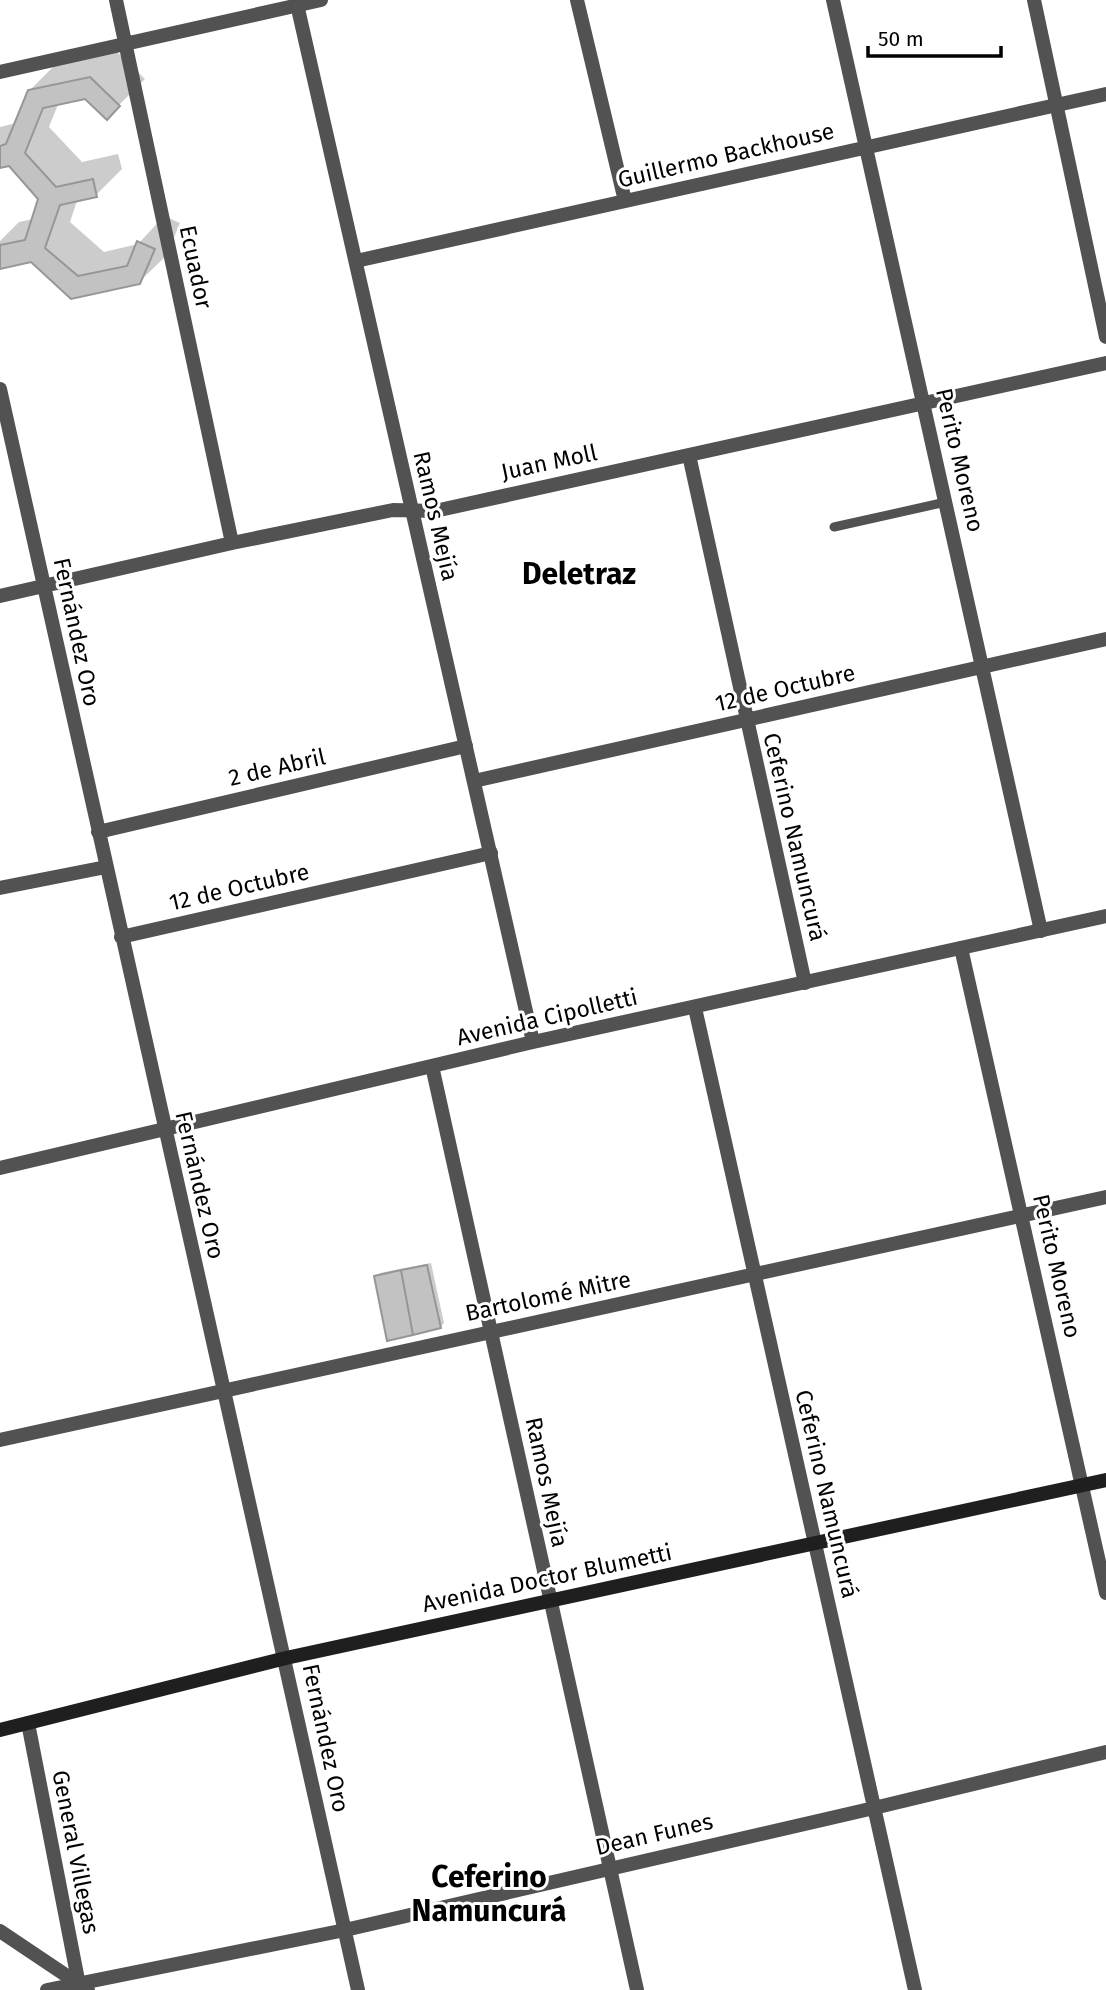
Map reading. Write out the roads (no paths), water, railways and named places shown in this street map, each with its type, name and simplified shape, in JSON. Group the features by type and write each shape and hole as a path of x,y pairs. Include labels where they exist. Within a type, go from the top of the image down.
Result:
{"main road":[{"name":"Avenida Doctor Blumetti","path":"0,1730 286,1658 1106,1480"}],"street":[{"name":"Ecuador","path":"116,0 232,543"},
{"path":"0,72 297,3 321,0"},
{"path":"577,0 625,201"},
{"name":"Perito Moreno","path":"833,0 1041,931"},
{"path":"1034,0 1106,337"},
{"name":"Ramos Mejía","path":"297,3 533,1042"},
{"name":"Guillermo Backhouse","path":"356,261 1106,94"},
{"name":"Juan Moll","path":"0,596 232,543 393,510 435,511 1106,363"},
{"name":"Fernández Oro","path":"0,390 164,1129 286,1658 358,1990"},
{"name":"Ceferino Namuncurá","path":"689,455 805,983"},
{"name":"12 de Octubre","path":"474,781 1106,639"},
{"name":"2 de Abril","path":"98,832 466,746"},
{"name":"12 de Octubre","path":"121,937 491,853"},
{"path":"0,888 106,867"},
{"name":"Avenida Cipolletti","path":"0,1168 533,1042 1106,916"},
{"name":"Perito Moreno","path":"961,948 1106,1593"},
{"name":"Ceferino Namuncurá","path":"695,1008 915,1990"},
{"name":"Ramos Mejía","path":"432,1066 637,1990"},
{"name":"Bartolomé Mitre","path":"0,1440 1106,1197"},
{"name":"General Villegas","path":"28,1723 82,1988"},
{"name":"Dean Funes","path":"47,1990 82,1988 345,1930 1106,1752"},
{"path":"0,1931 82,1988"}],"lane":[{"path":"834,527 946,502"}],"district":[{"name":"Deletraz","path":"579,574"},
{"name":"Ceferino Namuncurá","path":"489,1894"}]}
